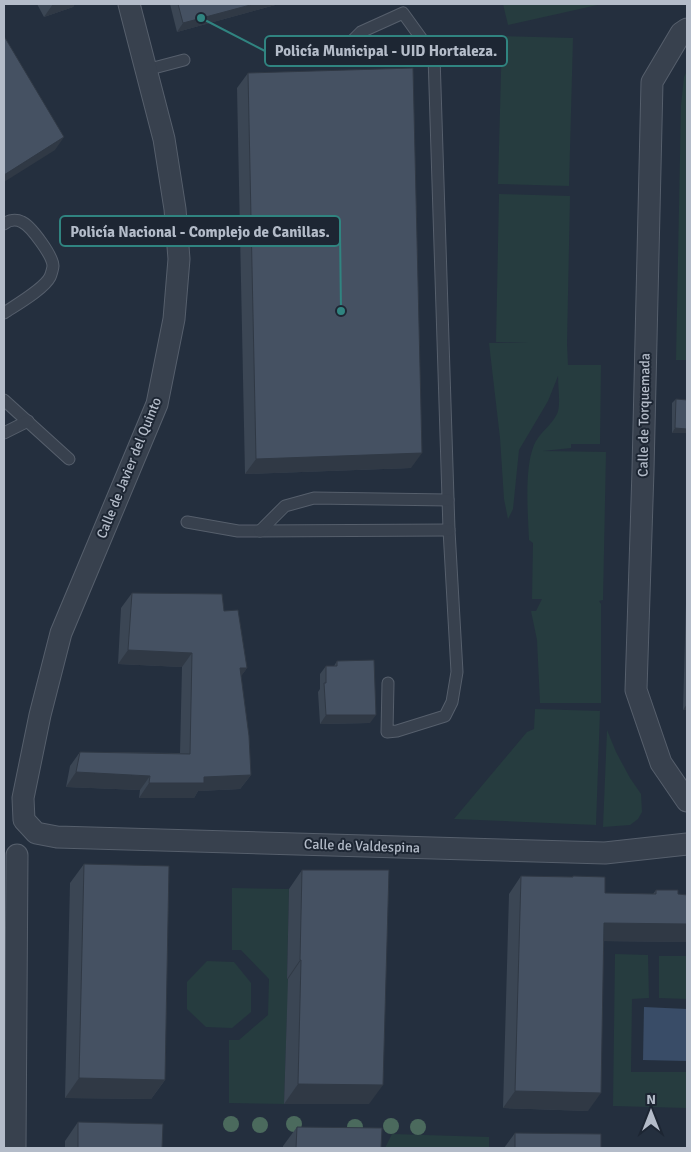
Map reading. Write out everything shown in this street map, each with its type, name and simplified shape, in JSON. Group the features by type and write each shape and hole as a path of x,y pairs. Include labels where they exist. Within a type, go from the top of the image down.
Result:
{"street":[{"name":"Calle de Javier del Quinto","path":"36,833 24,820 23,798 40,715 61,633 157,404 174,319 179,258 176,209 164,139 129,4"},
{"name":"Calle de Torquemada","path":"687,29 681,33 652,82 636,690 662,763 687,801"},
{"name":"Calle de Valdespina","path":"36,833 58,837 605,853 687,844"},
{"path":"15,1148 17,855"}],"lane":[{"path":"337,56 361,32 403,13 434,56 449,530 457,672 452,702 445,716 397,731 387,732 388,683"},
{"path":"146,70 184,60"},
{"path":"4,224 10,220 22,222 29,227 50,254 53,266 50,277 41,287 4,313"},
{"path":"4,400 69,459"},
{"path":"4,433 28,421"},
{"path":"260,532 285,506 314,498 448,500"},
{"path":"188,522 238,532 449,530"}],"green space":[{"path":"503,4 602,4 508,25"},
{"path":"502,36 573,38 569,186 498,184"},
{"path":"687,71 687,360 676,360 681,105 684,77"},
{"path":"499,194 570,196 568,365 601,365 600,444 571,444 571,448 543,451 606,452 603,600 599,601 601,604 601,703 540,703 537,640 531,611 536,611 542,599 532,599 533,543 529,540 528,479 534,445 557,414 559,401 558,376 548,401 519,450 513,509 508,519 504,499 500,438 489,343 529,343 496,342"},
{"path":"535,709 600,711 596,825 454,819 527,732 534,729"},
{"path":"607,730 616,752 641,794 642,812 638,819 630,825 603,827"},
{"path":"232,888 289,889 287,979 313,980 287,1015 284,1104 229,1103 229,1040 239,1040 268,1015 269,979 241,950 232,950"},
{"path":"615,954 648,955 649,998 632,999 631,1072 687,1072 687,1108 613,1106"},
{"path":"659,956 687,956 687,999 659,998"},
{"path":"207,961 234,962 251,983 251,1012 232,1028 206,1027 187,1009 187,982"},
{"path":"392,1134 489,1137 489,1148 385,1148"}],"water":[{"path":"644,1007 687,1009 687,1061 643,1060"}],"building":[{"path":"178,4 254,4 183,23"},
{"path":"4,36 64,137 4,175"},
{"path":"413,68 422,453 256,459 248,73"},
{"path":"676,399 687,400 687,429 675,428"},
{"path":"132,593 222,594 224,611 238,610 247,668 240,668 249,736 251,775 204,777 204,783 149,783 150,776 76,772 80,752 190,754 192,653 128,650"},
{"path":"374,660 376,715 326,715 324,683 326,683 326,666 337,666 337,661"},
{"path":"84,864 169,866 165,1080 79,1078"},
{"path":"302,870 389,870 383,1085 298,1084"},
{"path":"521,876 605,877 605,893 656,894 656,890 678,890 678,894 687,895 687,924 604,923 601,1093 515,1091"},
{"path":"78,1122 163,1124 162,1148 78,1148"},
{"path":"297,1127 382,1128 381,1148 296,1148"},
{"path":"515,1133 601,1134 601,1148 515,1148"}],"place":[{"name":"Policía Municipal - UID Hortaleza.","path":"201,18"},
{"name":"Policía Nacional - Complejo de Canillas.","path":"341,311"}]}
